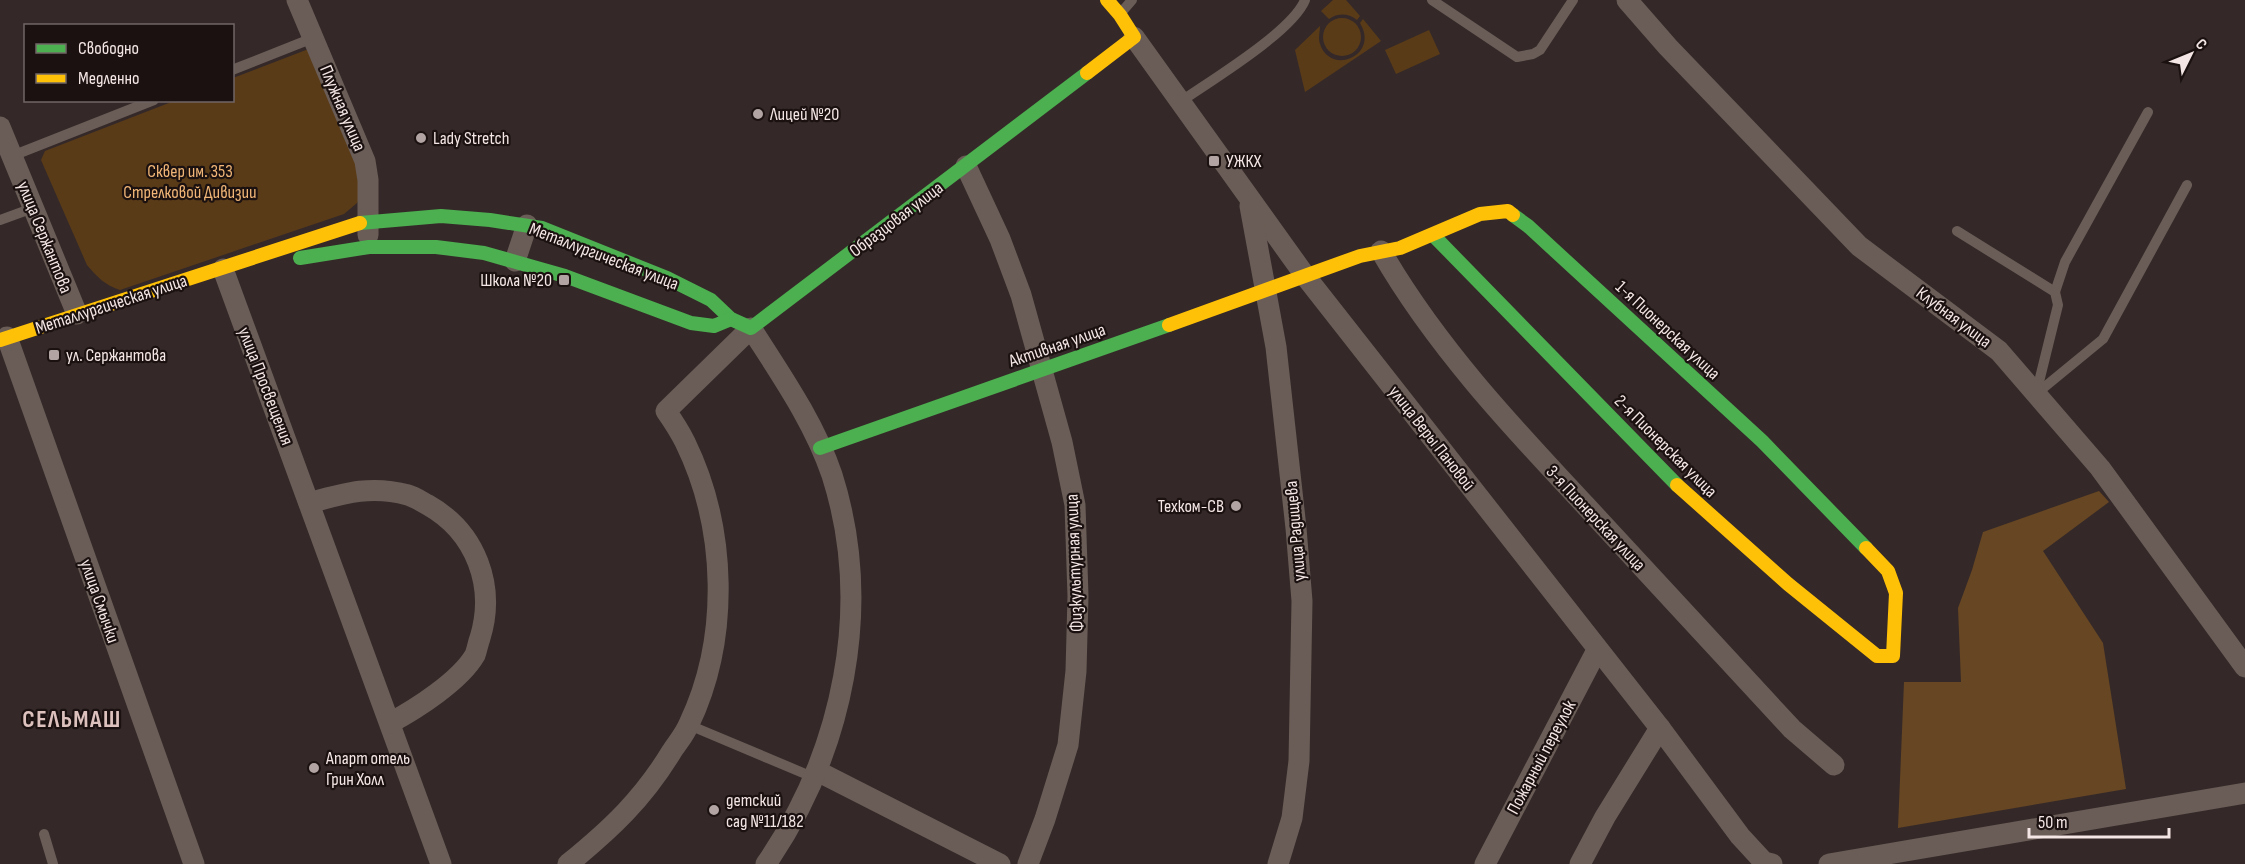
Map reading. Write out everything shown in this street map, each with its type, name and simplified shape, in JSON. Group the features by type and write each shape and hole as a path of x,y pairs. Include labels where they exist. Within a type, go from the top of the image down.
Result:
{"street":[{"name":"Плужная улица","path":"297,0 365,160 368,180 369,247"},
{"name":"улица Веры Пановой","path":"1107,0 1120,15 1248,199 1306,277 1660,728 1740,836 1767,863"},
{"name":"Клубная улица","path":"1627,0 1668,47 1859,246 1999,351 2100,468 2245,667"},
{"name":"Образцовая улица","path":"689,725 704,685 713,644 718,603 717,561 712,519 701,481 685,441 666,411 751,328 1134,37"},
{"name":"улица Сержантова","path":"0,127 77,314"},
{"name":"Физкультурная улица","path":"966,166 1000,239 1021,295 1062,442 1075,505 1078,596 1076,671 1068,745 1028,864"},
{"name":"улица Радищева","path":"1248,199 1276,347 1302,601 1299,761 1292,818 1278,864"},
{"name":"1-я Пионерская улица","path":"1306,277 1360,256 1400,248 1480,214 1508,211 1528,226 1738,418 1844,523 1888,571 1896,593 1893,657"},
{"name":"Металлургическая улица","path":"4,339 367,221 441,216 542,228 667,278 711,300 731,319 751,328"},
{"path":"515,261 527,225"},
{"name":"2-я Пионерская улица","path":"1433,235 1681,489 1788,584 1877,656 1893,657"},
{"name":"Металлургическая улица","path":"223,269 369,247 436,247 484,253 515,261 565,276 691,322 714,326 731,319"},
{"name":"3-я Пионерская улица","path":"1381,251 1402,288 1465,372 1527,443 1792,729 1834,765"},
{"name":"улица Просвещения","path":"223,269 441,864"},
{"name":"Активная улица","path":"820,448 1306,277"},
{"path":"751,328 787,385 831,474 842,515 849,561 850,606 847,655 840,700 829,741 816,775 791,826 766,864"},
{"name":"улица Смычки","path":"4,339 194,864"},
{"path":"309,503 371,489 410,495 444,514 470,543 484,579 486,618 475,655 450,683 390,723"},
{"name":"Пожарный переулок","path":"1485,864 1597,650"},
{"path":"568,864 613,827 643,795 689,725"},
{"path":"1580,864 1605,817 1660,728"},
{"path":"816,775 1000,864"},
{"path":"1842,863 2245,793"}],"lane":[{"path":"1120,15 1132,0"},
{"path":"1180,102 1266,43 1299,11 1305,0"},
{"path":"1432,0 1517,57 1540,50 1573,0"},
{"path":"234,69 313,38"},
{"path":"12,156 149,102"},
{"path":"2036,394 2058,305 2055,292 2065,262 2148,112"},
{"path":"2036,394 2103,339 2187,185"},
{"path":"0,220 33,208"},
{"path":"1956,231 2055,292"},
{"path":"689,725 816,775"},
{"path":"44,834 53,864"}],"green space":[{"path":"1333,0 1346,0 1360,16 1357,20 1343,15 1329,19 1321,11"},
{"path":"1342,18 1355,24 1361,37 1355,50 1342,56 1329,50 1323,37 1329,24"},
{"path":"1363,19 1381,41 1305,92 1295,50 1320,26 1319,42 1325,54 1333,59 1351,58 1359,53 1364,45 1360,23"},
{"path":"1429,30 1440,54 1396,74 1385,50"},
{"name":"Сквер им. 353 Стрелковой Дивизии","path":"311,49 362,170 362,195 357,203 344,214 120,290 98,277 87,265 41,160 45,151 171,102 234,102 234,78"}],"shaded area":[{"path":"2099,491 2109,502 2043,551 2103,643 2126,789 1898,828 1904,682 1961,682 1958,608 1983,532"}],"traffic: fast":[{"path":"360,223 441,216 490,220 542,228 667,278 711,300 731,319 751,328 1087,73"},
{"path":"1513,215 1528,226 1762,441 1866,548"},
{"path":"1433,235 1677,485"},
{"path":"300,258 369,247 436,247 484,253 565,276 691,323 714,326 731,319"},
{"path":"820,448 1169,325"}],"traffic: slow":[{"path":"1087,73 1134,37 1107,0"},
{"path":"1169,325 1360,256 1400,248 1480,214 1508,211 1513,215"},
{"path":"0,340 360,223"},
{"path":"1677,485 1788,584 1877,656 1893,656 1896,593 1888,571 1866,548"}],"place":[{"name":"Лицей №20","path":"758,114"},
{"name":"Lady Stretch","path":"421,138"},
{"name":"УЖКХ","path":"1214,161"},
{"name":"Школа №20","path":"564,280"},
{"name":"ул. Сержантова","path":"54,355"},
{"name":"Техком-СВ","path":"1236,506"},
{"name":"Апарт отель Грин Холл","path":"314,768"},
{"name":"детский сад №11/182","path":"714,810"}],"district":[{"name":"СЕЛЬМАШ","path":"72,719"}]}
